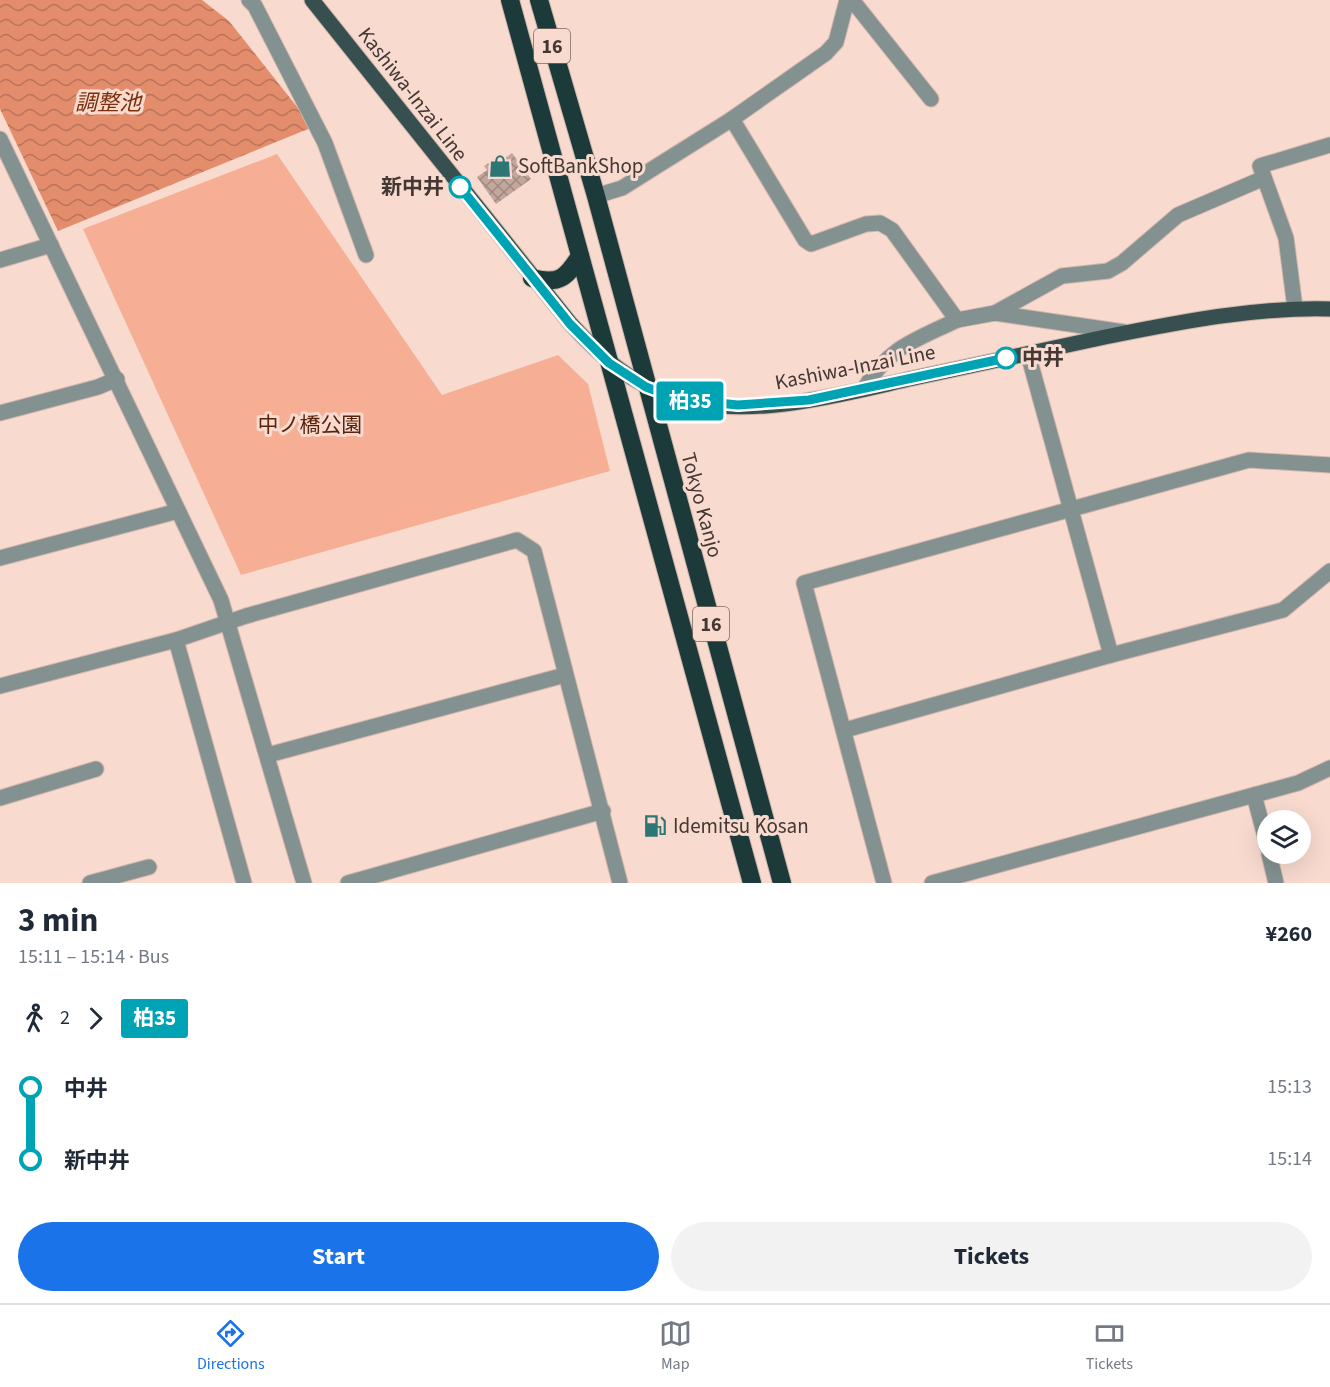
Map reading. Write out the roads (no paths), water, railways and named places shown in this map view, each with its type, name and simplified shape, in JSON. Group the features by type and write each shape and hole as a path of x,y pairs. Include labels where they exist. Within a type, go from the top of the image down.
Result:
{"highway":[{"name":"16","path":"510,0 750,876"},
{"name":"Tokyo Kanjo","path":"539,0 596,196 782,883"},
{"path":"532,278 549,283 562,278 569,273 580,256"}],"main road":[{"name":"Kashiwa-Inzai Line","path":"312,0 532,278 609,363 646,387 678,399 738,405 809,400 1127,333 1229,314 1295,308 1330,309"}],"street":[{"path":"249,0 255,6 325,143 366,255"},
{"path":"596,196 622,188 732,119 826,53 836,42 847,0"},
{"path":"852,0 931,99"},
{"path":"732,119 805,240 811,244 866,224 880,223 892,230 957,320"},
{"path":"0,139 117,379 229,622 304,883"},
{"path":"1295,308 1286,238 1260,166 1330,145"},
{"path":"864,389 875,369 894,351 957,320 995,313 1062,276 1108,272 1122,263 1178,215 1264,178"},
{"path":"0,260 51,245"},
{"path":"995,313 1127,333"},
{"path":"1028,354 1112,655"},
{"path":"0,413 98,387 117,379"},
{"path":"884,883 804,583 1249,460 1330,465"},
{"path":"0,558 178,511"},
{"path":"0,686 176,640 229,622 518,540 534,551 620,883"},
{"path":"845,730 1283,610 1330,571"},
{"path":"176,640 244,883"},
{"path":"268,755 565,675"},
{"path":"932,883 1298,783 1330,768"},
{"path":"0,798 96,769"},
{"path":"1254,795 1258,810"},
{"path":"348,883 603,811"},
{"path":"1271,864 1276,883"},
{"path":"90,883 149,867"}],"water":[{"name":"調整池","path":"0,0 202,0 229,21 313,127 58,231 0,109"}],"place":[{"name":"SoftBankShop","path":"500,166"},
{"name":"新中井","path":"460,187"},
{"name":"中井","path":"1006,358"},
{"name":"Idemitsu Kosan","path":"655,826"}],"park label":[{"name":"中ノ橋公園","path":"310,425"}]}
